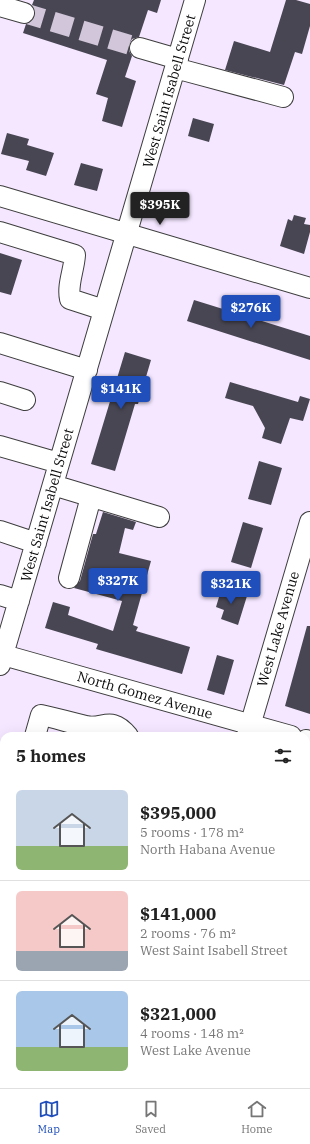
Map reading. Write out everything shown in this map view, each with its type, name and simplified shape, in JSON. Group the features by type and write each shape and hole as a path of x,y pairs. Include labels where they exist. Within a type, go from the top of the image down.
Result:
{"street":[{"name":"West Saint Isabell Street","path":"1,658 195,0"},
{"path":"0,6 24,13"},
{"path":"140,48 176,64 283,97"},
{"path":"1,200 127,233 310,288"},
{"path":"0,232 75,255 74,270 68,290 70,300 104,310"},
{"path":"0,343 87,370"},
{"path":"0,392 25,400"},
{"path":"0,446 59,463"},
{"path":"53,485 159,517"},
{"path":"69,578 91,497"},
{"name":"West Lake Avenue","path":"248,730 310,522"},
{"path":"0,531 36,543"},
{"path":"0,595 19,601"},
{"name":"North Gomez Avenue","path":"1,658 248,730 262,732"},
{"path":"36,732 41,715 89,727 106,723 122,728 125,732"}],"building":[{"path":"34,0 161,0 157,13 148,10 139,37 132,39 129,44 129,51 132,56 125,77 136,81 122,127 102,121 108,98 96,94 107,60 23,33 26,24 32,22 35,17 35,11 32,5"},
{"path":"286,0 296,0 310,4 310,26 302,54 295,52 284,85 225,70 234,41 270,52"},
{"path":"193,118 214,124 209,142 188,136"},
{"path":"7,133 29,139 27,145 54,153 46,176 26,170 29,161 1,154"},
{"path":"81,163 103,169 97,191 74,185"},
{"path":"294,215 306,218 304,224 310,225 310,232 304,254 280,246 288,219 292,221"},
{"path":"0,253 22,260 11,295 0,292"},
{"path":"194,300 310,336 310,360 187,321"},
{"path":"125,352 151,360 138,404 135,404 115,471 91,464"},
{"path":"230,382 298,402 300,396 310,399 303,421 290,418 281,444 262,438 265,428 253,406 225,398"},
{"path":"259,461 282,468 271,505 248,499"},
{"path":"103,512 136,522 133,530 125,528 119,553 151,561 133,625 138,627 136,631 190,647 182,674 96,649 98,644 45,628 53,602 70,607 68,615 113,631 122,601 74,588 80,581 93,534 96,534"},
{"path":"243,522 263,528 251,568 231,562"},
{"path":"222,587 247,596 238,625 221,619 224,610 216,607"},
{"path":"307,626 310,626 310,714 285,706"},
{"path":"217,655 234,660 224,695 207,690"}],"tunnel":[{"path":"24,13 140,48"}]}
